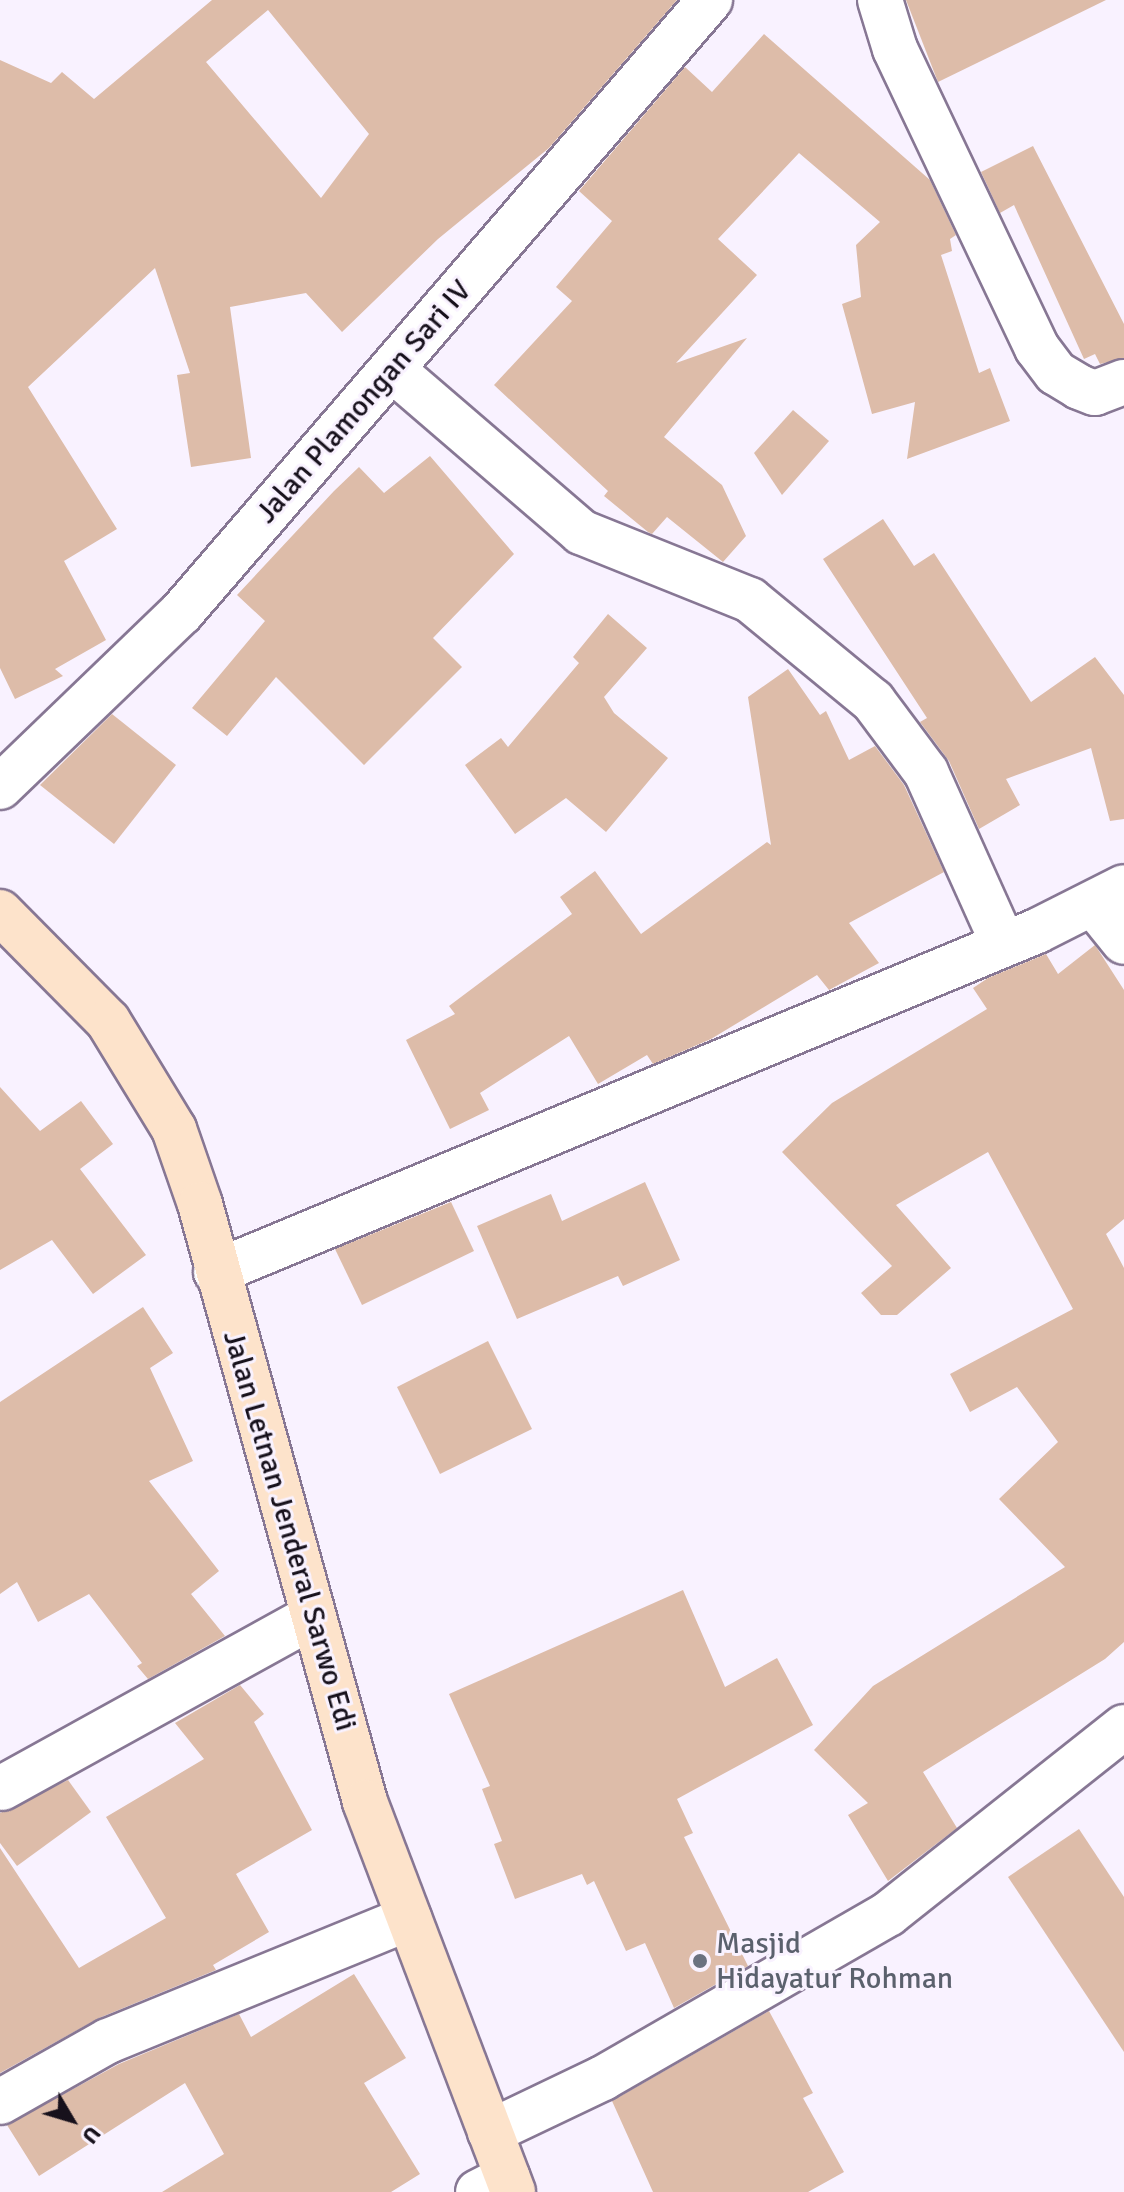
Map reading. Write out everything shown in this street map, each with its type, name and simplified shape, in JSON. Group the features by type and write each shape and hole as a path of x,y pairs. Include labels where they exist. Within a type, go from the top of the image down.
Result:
{"main road":[{"name":"Jalan Letnan Jenderal Sarwo Edi","path":"0,912 99,1011 138,1063 174,1129 365,1802 490,2132 500,2187"}],"street":[{"name":"Jalan Plamongan Sari IV","path":"0,787 181,613 394,371 710,0"},
{"path":"880,0 895,49 1037,348 1056,373 1079,387 1095,393 1124,382"},
{"path":"394,371 581,532 750,600 873,701 926,772 1003,943"},
{"path":"216,1272 1109,897 1124,942"},
{"path":"2,1788 313,1616"},
{"path":"490,2132 603,2078 888,1914 1124,1727"},
{"path":"0,2102 108,2041 409,1918"}],"building":[{"path":"212,0 677,0 549,148 438,239 342,332 306,293 230,307 251,458 191,467 177,375 190,373 155,268 28,387 117,529 64,561 106,640 55,669 63,676 15,699 0,668 0,60 51,83 62,72 94,99","holes":["268,10 369,134 321,198 206,62"]},
{"path":"906,0 1106,0 938,82"},
{"path":"764,34 930,180 956,235 950,239 952,251 941,255 979,373 990,368 1010,421 907,459 915,402 872,414 842,304 861,297 856,245 880,222 799,153 718,239 757,275 676,363 747,338 664,437 722,485 746,536 723,562 667,517 652,534 648,532 604,496 608,491 494,385 572,301 556,287 612,221 579,191 685,67 712,92"},
{"path":"1033,146 1124,324 1124,358 1100,364 1095,354 1084,359 1014,205 1000,213 981,172"},
{"path":"793,410 829,441 782,495 754,453"},
{"path":"430,456 514,554 433,638 462,667 364,765 276,677 227,736 192,708 265,621 237,595 334,491 359,467 384,493"},
{"path":"883,519 914,566 934,553 1031,702 1095,657 1124,695 1124,819 1110,821 1091,748 1006,779 1020,805 979,829 949,761 920,722 927,718 823,559"},
{"path":"608,614 647,648 604,697 614,713 668,758 606,832 566,798 515,834 465,765 501,738 508,747 579,663 573,657"},
{"path":"788,669 820,715 826,711 849,760 875,746 904,785 944,872 849,923 879,963 829,990 817,975 711,1039 653,1064 647,1055 598,1084 569,1036 480,1093 489,1110 450,1129 406,1040 455,1014 449,1006 572,914 560,897 595,871 641,934 767,842 771,845 748,697"},
{"path":"112,714 176,765 114,844 40,785"},
{"path":"1095,945 1124,990 1124,1219 1106,1234 1124,1268 1124,1642 1105,1659 923,1772 957,1828 888,1881 848,1815 868,1803 814,1750 873,1686 1065,1567 999,1499 1058,1442 1017,1387 970,1412 950,1374 1073,1309 988,1152 896,1205 951,1268 897,1315 881,1315 861,1293 892,1266 782,1152 832,1103 987,1009 973,988 988,978 1046,954 1058,974"},
{"path":"0,1087 40,1131 81,1101 113,1144 80,1169 146,1255 93,1294 52,1240 0,1270"},
{"path":"645,1182 680,1260 623,1286 618,1276 517,1319 477,1226 551,1194 562,1221"},
{"path":"451,1202 474,1251 362,1305 335,1249"},
{"path":"143,1307 173,1353 150,1368 193,1461 149,1481 219,1571 191,1594 225,1636 148,1679 137,1666 142,1663 89,1594 38,1622 17,1582 0,1594 0,1402"},
{"path":"488,1341 532,1429 440,1474 397,1387"},
{"path":"683,1590 725,1687 777,1658 813,1725 677,1799 693,1833 684,1837 748,1966 674,2008 645,1943 626,1951 594,1881 587,1885 582,1874 515,1899 494,1844 502,1841 482,1789 490,1786 449,1694"},
{"path":"240,1685 264,1714 254,1722 312,1830 236,1874 269,1932 213,1965 216,1970 99,2018 0,2073 0,1848 79,1968 166,1918 106,1817 204,1759 175,1723"},
{"path":"68,1780 91,1812 17,1866 0,1843 0,1813"},
{"path":"1079,1829 1124,1897 1124,2052 1008,1877"},
{"path":"354,1974 406,2058 364,2083 420,2174 391,2192 162,2192 224,2154 185,2083 39,2176 7,2125 119,2064 239,2014 251,2037"},
{"path":"769,2011 813,2093 803,2098 844,2172 808,2192 653,2192 612,2101"}],"place":[{"name":"Masjid Hidayatur Rohman","path":"700,1961"}]}
